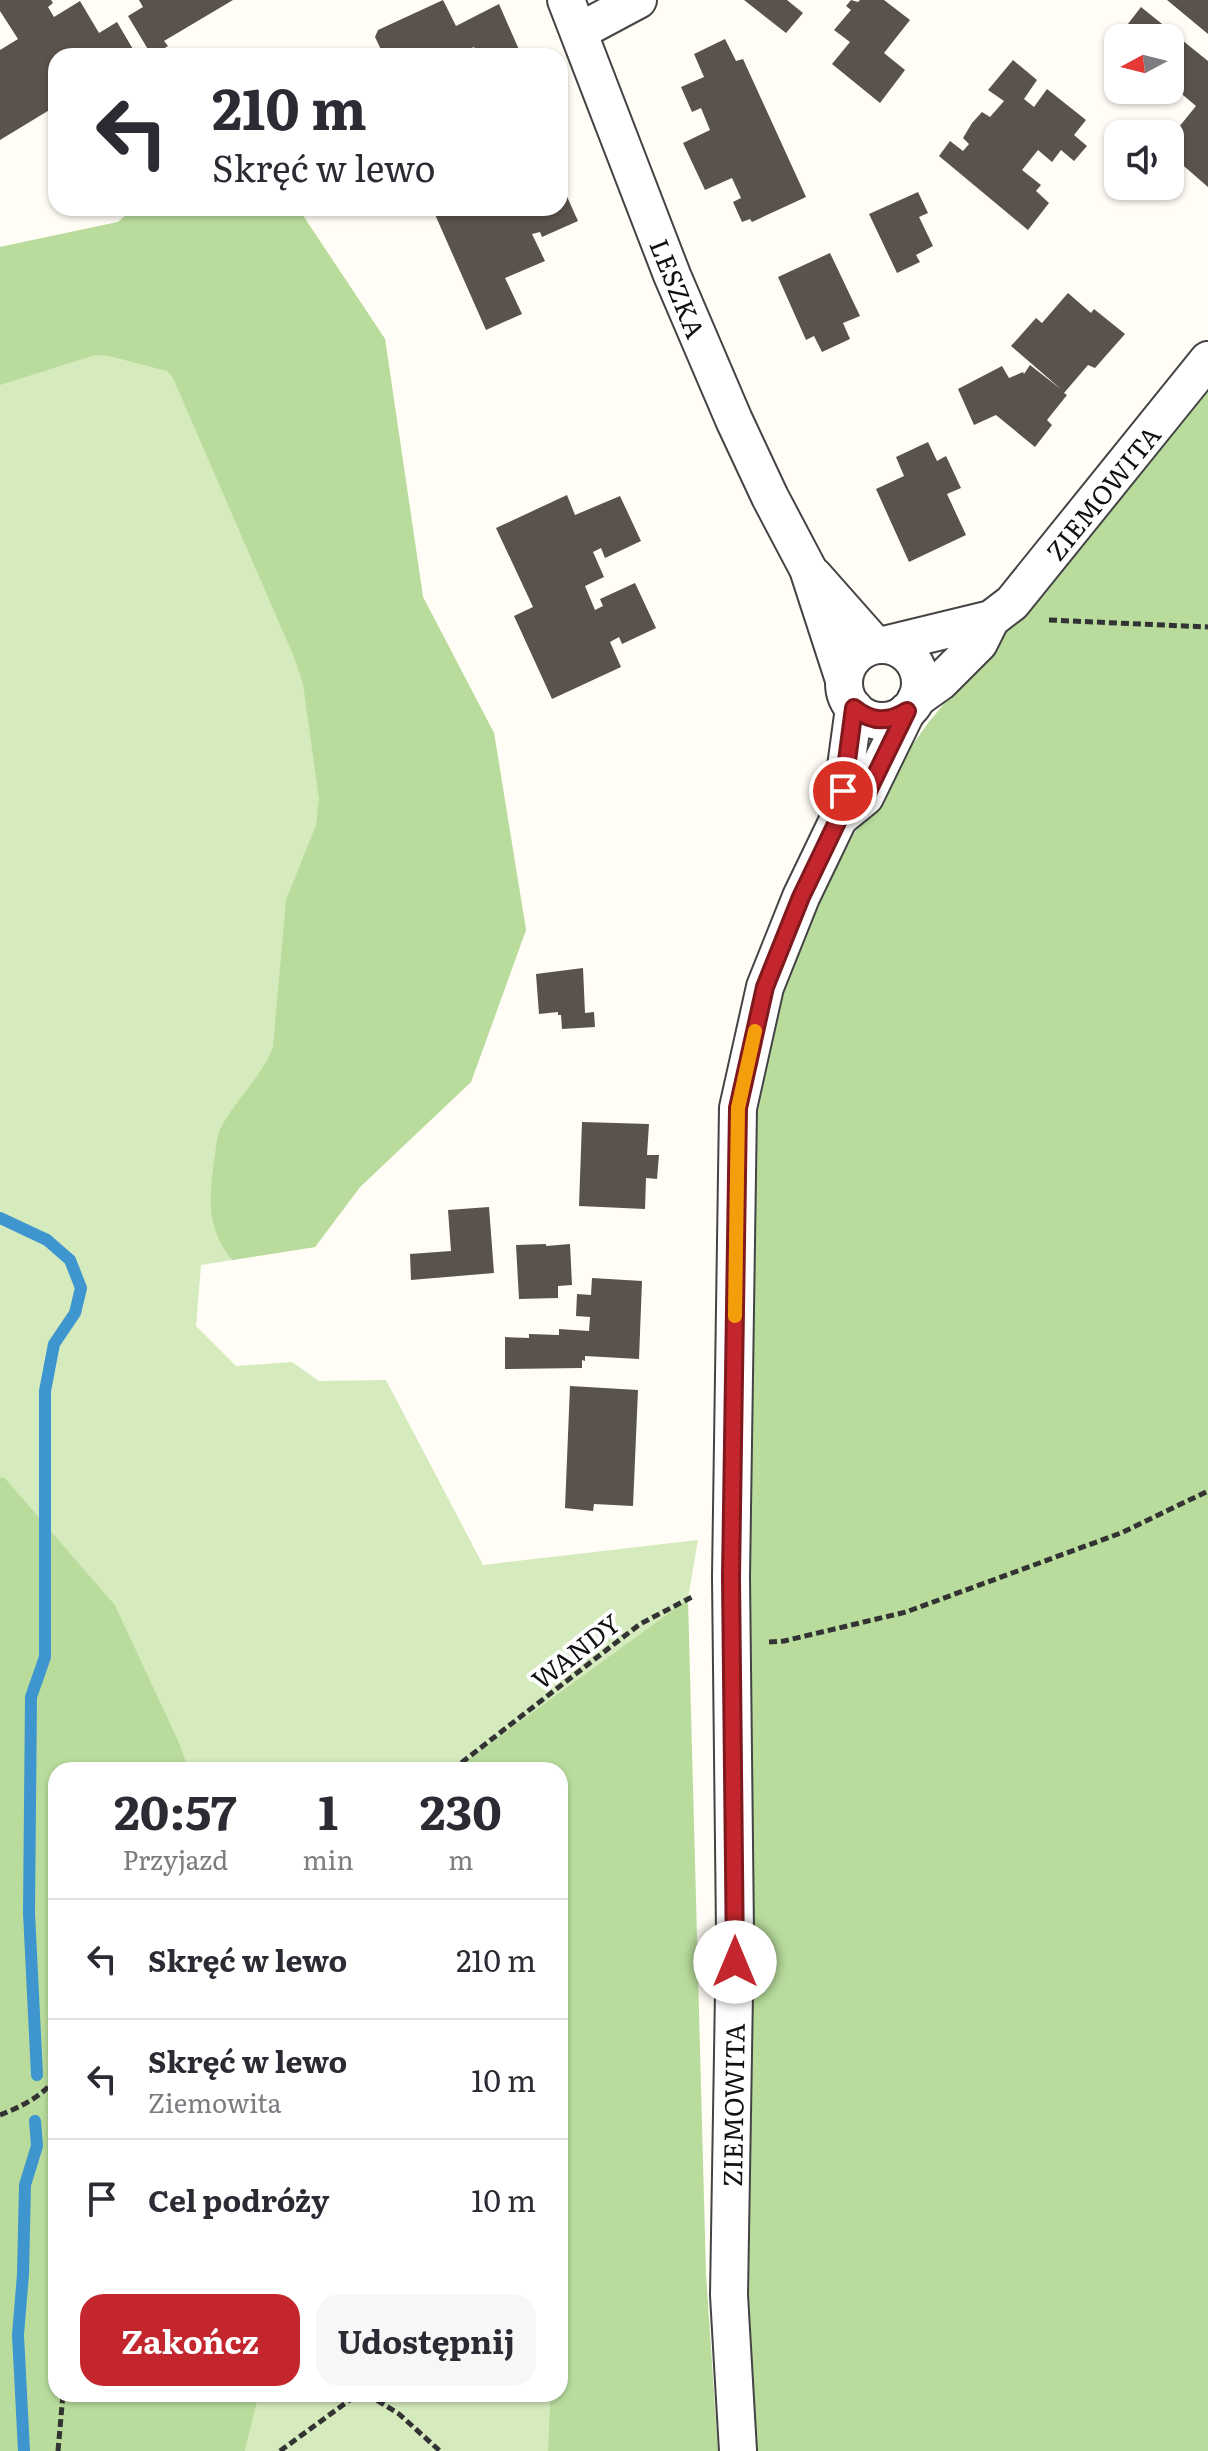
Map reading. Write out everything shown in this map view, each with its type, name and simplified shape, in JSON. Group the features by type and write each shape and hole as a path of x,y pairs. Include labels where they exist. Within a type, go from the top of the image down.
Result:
{"street":[{"path":"573,16 638,0"},
{"name":"LESZKA","path":"573,16 672,275 734,420 808,569 849,694"},
{"name":"ZIEMOWITA","path":"880,645 991,619 1012,603 1208,360"},
{"name":"LESZKA","path":"808,569 880,645"},
{"name":"ZIEMOWITA","path":"839,818 865,797 911,705 940,682 979,643 991,619"},
{"path":"880,645 904,652 912,659 919,679 911,705 889,720 879,721 861,714 849,694 847,668 863,650 880,645"},
{"name":"ZIEMOWITA","path":"738,2451 729,2295 735,1932 731,1577 738,1108 765,987 801,897 839,818 849,694"}],"path":[{"path":"991,619 1208,627"},
{"path":"732,1645 784,1641 906,1612 1121,1533 1208,1491"},
{"name":"WANDY","path":"462,1762 640,1624 731,1577"},
{"path":"0,2115 22,2106 48,2087"},
{"path":"58,2451 62,2402"},
{"path":"280,2451 347,2402"},
{"path":"380,2402 399,2414 440,2451"}],"green space":[{"path":"125,216 303,216 385,339 423,597 494,733 526,930 471,1082 360,1187 315,1247 201,1265 196,1326 236,1366 292,1362 319,1381 386,1380 483,1565 698,1540 688,1599 464,1762 186,1762 115,1605 5,1478 0,1477 0,247 118,222"},
{"path":"125,216 303,216 385,339 423,597 494,733 526,930 471,1082 360,1187 315,1247 232,1260 218,1236 211,1213 217,1141 226,1119 262,1069 273,1047 286,900 316,825 319,799 303,684 294,657 173,378 167,371 95,355 0,385 0,247 118,222"},
{"path":"1208,386 1208,2451 754,2451 744,2292 746,1572 754,1114 763,1044 798,943 872,802 928,723"},
{"path":"0,1477 5,1478 115,1605 186,1762 48,1762 48,2402 257,2402 245,2451 0,2451"},
{"path":"688,1599 706,2274 718,2451 548,2451 550,2402 568,2402 568,1762 464,1762"},
{"path":"257,2402 550,2402 548,2451 245,2451"}],"building":[{"path":"0,0 51,0 53,3 48,7 54,17 80,1 99,33 117,22 132,48 48,48 48,111 0,140 0,50 18,39 0,11"},
{"path":"139,0 233,0 164,41 168,46 165,48 147,48 128,16 143,7"},
{"path":"443,0 456,26 499,4 518,48 380,48 375,37 378,30"},
{"path":"744,0 787,0 803,13 786,33"},
{"path":"851,0 884,0 910,20 884,53 905,70 880,103 832,64 850,42 834,30 851,10 846,6"},
{"path":"1167,0 1208,0 1208,34"},
{"path":"1141,7 1162,24 1128,24"},
{"path":"725,39 736,61 743,59 806,197 752,222 750,219 742,222 733,202 741,198 732,178 705,190 683,143 710,130 701,108 692,112 681,87 704,77 694,54"},
{"path":"1184,42 1208,61 1208,187 1184,166 1184,121 1196,106 1184,96"},
{"path":"1013,60 1037,80 1024,99 1034,107 1047,89 1086,120 1074,135 1087,146 1074,161 1061,150 1052,162 1038,150 1022,170 1041,185 1036,191 1049,203 1028,230 939,156 950,141 963,151 969,144 963,138 972,123 982,112 990,117 1004,101 988,90"},
{"path":"918,192 928,213 919,217 933,246 916,255 920,262 897,273 869,214"},
{"path":"568,199 578,221 542,237 540,232 532,234 545,261 505,278 522,314 486,330 436,216 568,216"},
{"path":"830,253 860,316 843,323 850,339 822,352 814,336 806,340 778,277"},
{"path":"1068,293 1091,313 1094,309 1125,334 1095,368 1088,365 1064,393 1067,395 1047,420 1052,425 1035,447 996,415 974,425 958,389 1002,366 1009,378 1024,374 1030,365 1062,390 1011,346 1036,318 1042,323"},
{"path":"928,442 937,461 946,456 961,488 947,494 966,535 909,562 876,489 904,476 896,457"},
{"path":"567,495 575,515 620,496 641,541 605,558 601,548 593,552 604,577 585,586 595,610 603,606 600,599 635,583 656,628 622,644 619,637 610,642 621,667 552,699 514,616 533,607 496,528"},
{"path":"583,968 585,1013 594,1012 595,1027 562,1029 558,1012 539,1014 536,974"},
{"path":"582,1122 649,1124 647,1155 659,1155 657,1179 646,1178 645,1209 579,1206"},
{"path":"489,1207 494,1273 411,1280 410,1254 451,1251 448,1210"},
{"path":"570,1244 572,1285 558,1286 558,1298 519,1299 516,1245"},
{"path":"592,1278 642,1281 639,1359 585,1356 582,1368 505,1369 505,1337 559,1335 559,1329 589,1331 590,1317 576,1316 577,1294 591,1295"},
{"path":"570,1386 638,1390 633,1506 594,1504 593,1511 565,1508"}],"waterway":[{"path":"0,1218 47,1240 70,1260 81,1288 75,1313 54,1344 45,1391 45,1657 31,1697 29,1913 37,2075"},
{"path":"24,2451 18,2335 25,2185 37,2146 35,2121"}],"slow traffic":[{"path":"735,1316 738,1108 755,1031"}],"route":[{"path":"735,1962 731,1577 738,1108 765,987 801,897 839,818 865,797 907,711 889,720 879,721 854,708 843,791"}]}
